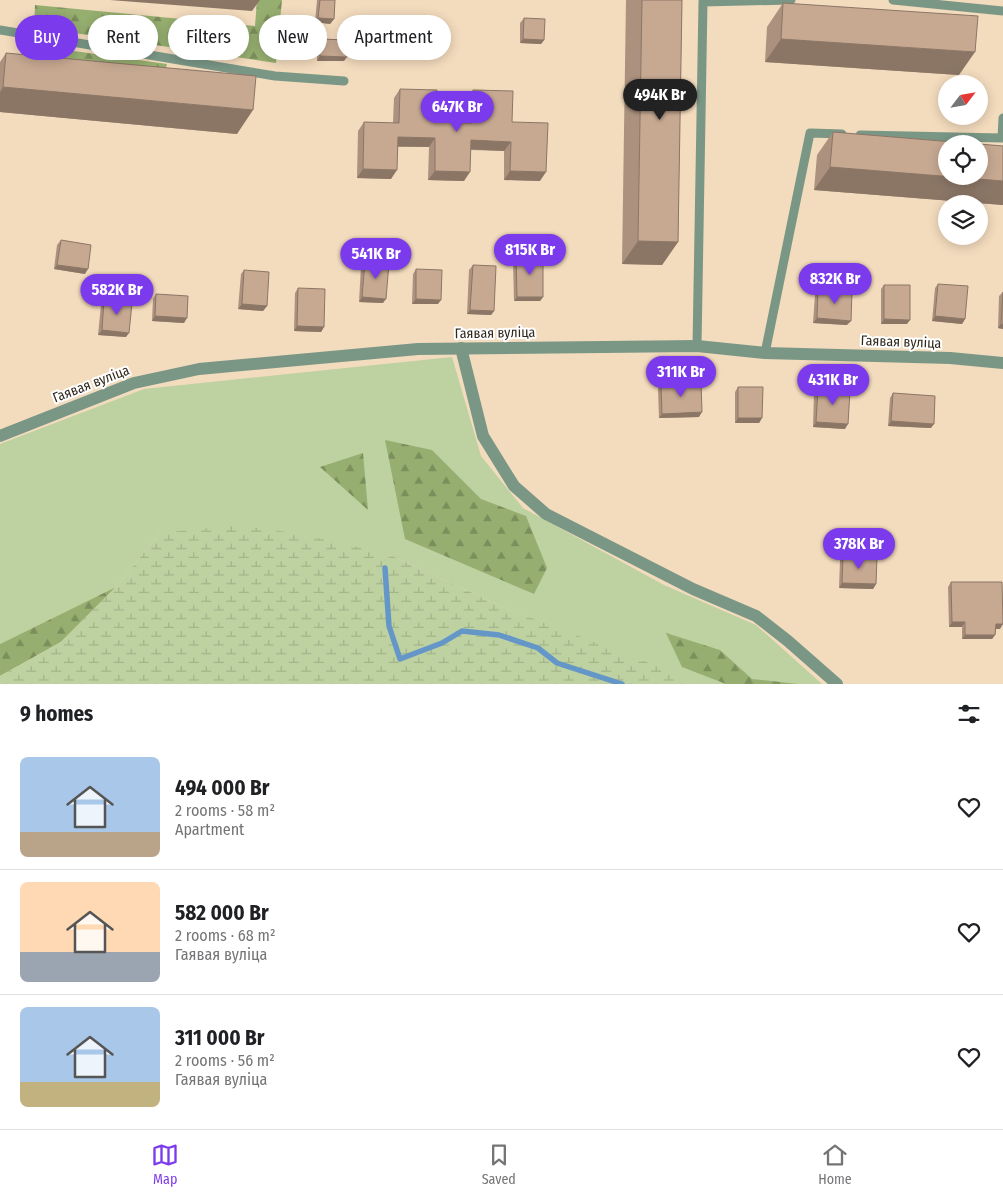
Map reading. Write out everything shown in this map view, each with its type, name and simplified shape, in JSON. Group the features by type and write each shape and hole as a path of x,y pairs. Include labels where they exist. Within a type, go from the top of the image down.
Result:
{"street":[{"name":"Гаявая вуліца","path":"0,436 134,382 199,369 418,349 697,346 765,353 950,358 1003,363"},
{"path":"461,348 483,436 514,486 546,514 693,589 756,616 788,640 836,684"}],"lane":[{"path":"697,346 703,2 791,0"},
{"path":"893,0 1003,11"},
{"path":"0,30 275,76 344,81"},
{"path":"765,353 810,133 1002,138 1003,118"}],"green space":[{"path":"257,0 282,0 281,15 259,15 259,60 276,60 276,63 249,59 249,25 255,26"},
{"path":"35,5 140,15 88,15 88,35 78,34 78,15 35,15"},
{"path":"158,17 168,18 168,47 158,45"},
{"path":"78,52 88,53 88,60 138,60 167,64 161,86 22,70 26,60 78,60"},
{"path":"452,357 481,456 523,508 664,585 756,625 822,684 695,684 503,607 388,554 160,533 116,587 0,644 0,444 144,389"},
{"path":"385,440 432,450 481,499 526,516 547,568 534,594 405,539"},
{"path":"363,453 368,510 320,467"},
{"path":"236,525 301,534 388,554 503,607 649,663 695,684 0,684 0,676 61,642 116,587 160,533"},
{"path":"116,587 61,642 0,676 0,644"},
{"path":"666,633 720,650 752,679 798,684 726,684 682,667"}],"building":[{"path":"320,0 335,0 334,19 327,19 327,15 318,15"},
{"path":"642,0 682,0 678,242 638,241"},
{"path":"783,3 978,16 975,52 781,39"},
{"path":"524,18 545,19 544,40 523,39"},
{"path":"327,39 337,40 337,57 327,56"},
{"path":"6,53 15,54 15,60 78,60 256,76 253,110 3,87"},
{"path":"400,89 437,90 436,122 472,123 473,90 513,91 512,122 548,123 546,172 510,171 511,142 471,140 470,172 435,171 435,138 398,137 397,170 363,169 364,122 399,123"},
{"path":"833,132 938,141 938,176 830,167"},
{"path":"988,145 1003,146 1003,181 988,180"},
{"path":"61,240 91,245 88,269 57,265"},
{"path":"516,255 543,255 543,297 517,297"},
{"path":"365,261 389,263 386,299 362,297"},
{"path":"473,265 496,266 494,311 470,310"},
{"path":"416,269 442,270 441,300 416,299"},
{"path":"244,270 269,272 267,306 242,304"},
{"path":"938,284 968,286 965,319 935,316"},
{"path":"884,285 910,285 910,320 884,319"},
{"path":"298,288 325,289 324,327 297,326"},
{"path":"818,290 852,292 851,321 817,318"},
{"path":"1003,292 1003,324 1001,324"},
{"path":"156,294 188,296 187,318 155,316"},
{"path":"104,300 132,303 129,333 102,330"},
{"path":"701,383 702,412 662,414 661,384"},
{"path":"738,387 763,387 762,418 738,418"},
{"path":"818,389 850,390 848,424 816,422"},
{"path":"893,393 935,396 934,424 891,421"},
{"path":"843,555 877,557 876,584 842,583"},
{"path":"951,582 1002,582 1003,624 996,624 995,635 965,635 965,622 952,622"}],"waterway":[{"path":"385,568 389,626 400,659 442,643 462,631 499,635 538,648 557,663 622,684"}]}
